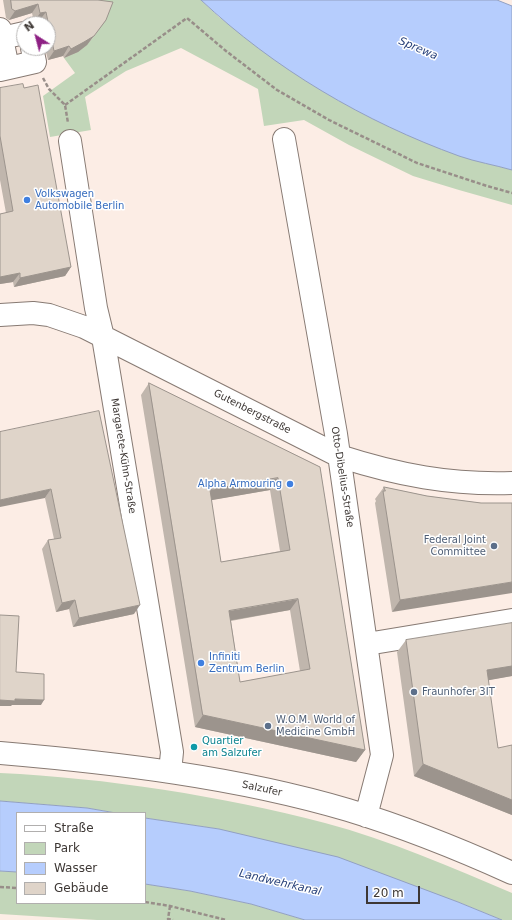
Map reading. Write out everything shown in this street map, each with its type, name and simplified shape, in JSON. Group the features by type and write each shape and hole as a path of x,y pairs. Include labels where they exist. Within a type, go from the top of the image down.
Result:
{"street":[{"path":"16,33 1,34 4,69 35,62 34,56"},
{"name":"Otto-Dibelius-Straße","path":"284,139 339,456 382,755 366,816"},
{"name":"Margarete-Kühn-Straße","path":"70,141 96,308 103,336 172,752 170,772"},
{"name":"Gutenbergstraße","path":"0,315 33,313 49,315 84,327 339,456 368,466 399,474 445,481 486,484 512,483"},
{"path":"366,644 512,620"},
{"name":"Salzufer","path":"0,753 170,772 257,787 315,801 366,816 430,838 512,873"}],"path":[{"path":"65,105 187,18 226,51 277,90 329,120 417,163 487,186 512,192"},
{"path":"58,98 65,105 70,141"},
{"path":"0,887 16,888"},
{"path":"146,902 170,906 226,920"},
{"path":"170,906 168,919 174,920"},
{"path":"206,920 207,916"}],"green space":[{"path":"97,0 201,0 219,17 271,57 311,84 352,108 460,156 512,170 512,205 413,176 349,145 304,120 264,126 258,89 181,48 126,71 85,97 91,130 50,137 43,96 75,73 64,58 83,48 92,39 100,27 103,21"},
{"path":"0,773 40,775 122,784 246,804 286,813 373,837 466,873 512,893 512,920 502,920 458,902 219,829 146,818 146,812 110,812 87,808 0,801"},
{"path":"0,871 16,872 16,904 146,904 146,884 190,891 251,904 305,920 97,920 0,914"}],"water":[{"name":"Sprewa","path":"201,0 497,0 512,6 512,170 459,156 389,127 355,110 290,71 259,49"},
{"path":"0,801 87,808 110,812 16,812 16,872 0,871"},
{"name":"Landwehrkanal","path":"146,818 219,829 338,857 502,920 305,920 251,904 190,891 146,884"}],"building":[{"path":"11,0 98,0 113,2 106,20 94,36 71,49 69,46 56,50 56,16 47,16 46,12 40,13 38,4 15,11 12,9"},
{"name":"Volkswagen Automobile Berlin","path":"23,84 24,88 38,85 71,267 20,278 20,273 0,277 0,214 13,211 0,136 0,88"},
{"path":"149,383 320,467 365,750 203,715","holes":["278,478 290,550 221,562 210,490","298,599 310,669 240,682 229,611"]},
{"path":"99,411 140,605 79,618 75,600 62,603 48,540 61,538 51,489 0,500 0,432"},
{"path":"384,487 427,496 481,503 512,503 512,582 400,600 383,491 385,491"},
{"path":"0,615 19,616 16,672 44,674 44,700 0,700"},
{"path":"512,623 512,666 487,670 498,748 512,745 512,800 423,764 406,640"}],"place":[{"name":"Volkswagen Automobile Berlin","path":"27,200"},
{"name":"Alpha Armouring","path":"290,484"},
{"name":"Federal Joint Committee","path":"494,546"},
{"name":"Infiniti Zentrum Berlin","path":"201,663"},
{"name":"Fraunhofer 3IT","path":"414,692"},
{"name":"W.O.M. World of Medicine GmbH","path":"268,726"},
{"name":"Quartier am Salzufer","path":"194,747"}]}
